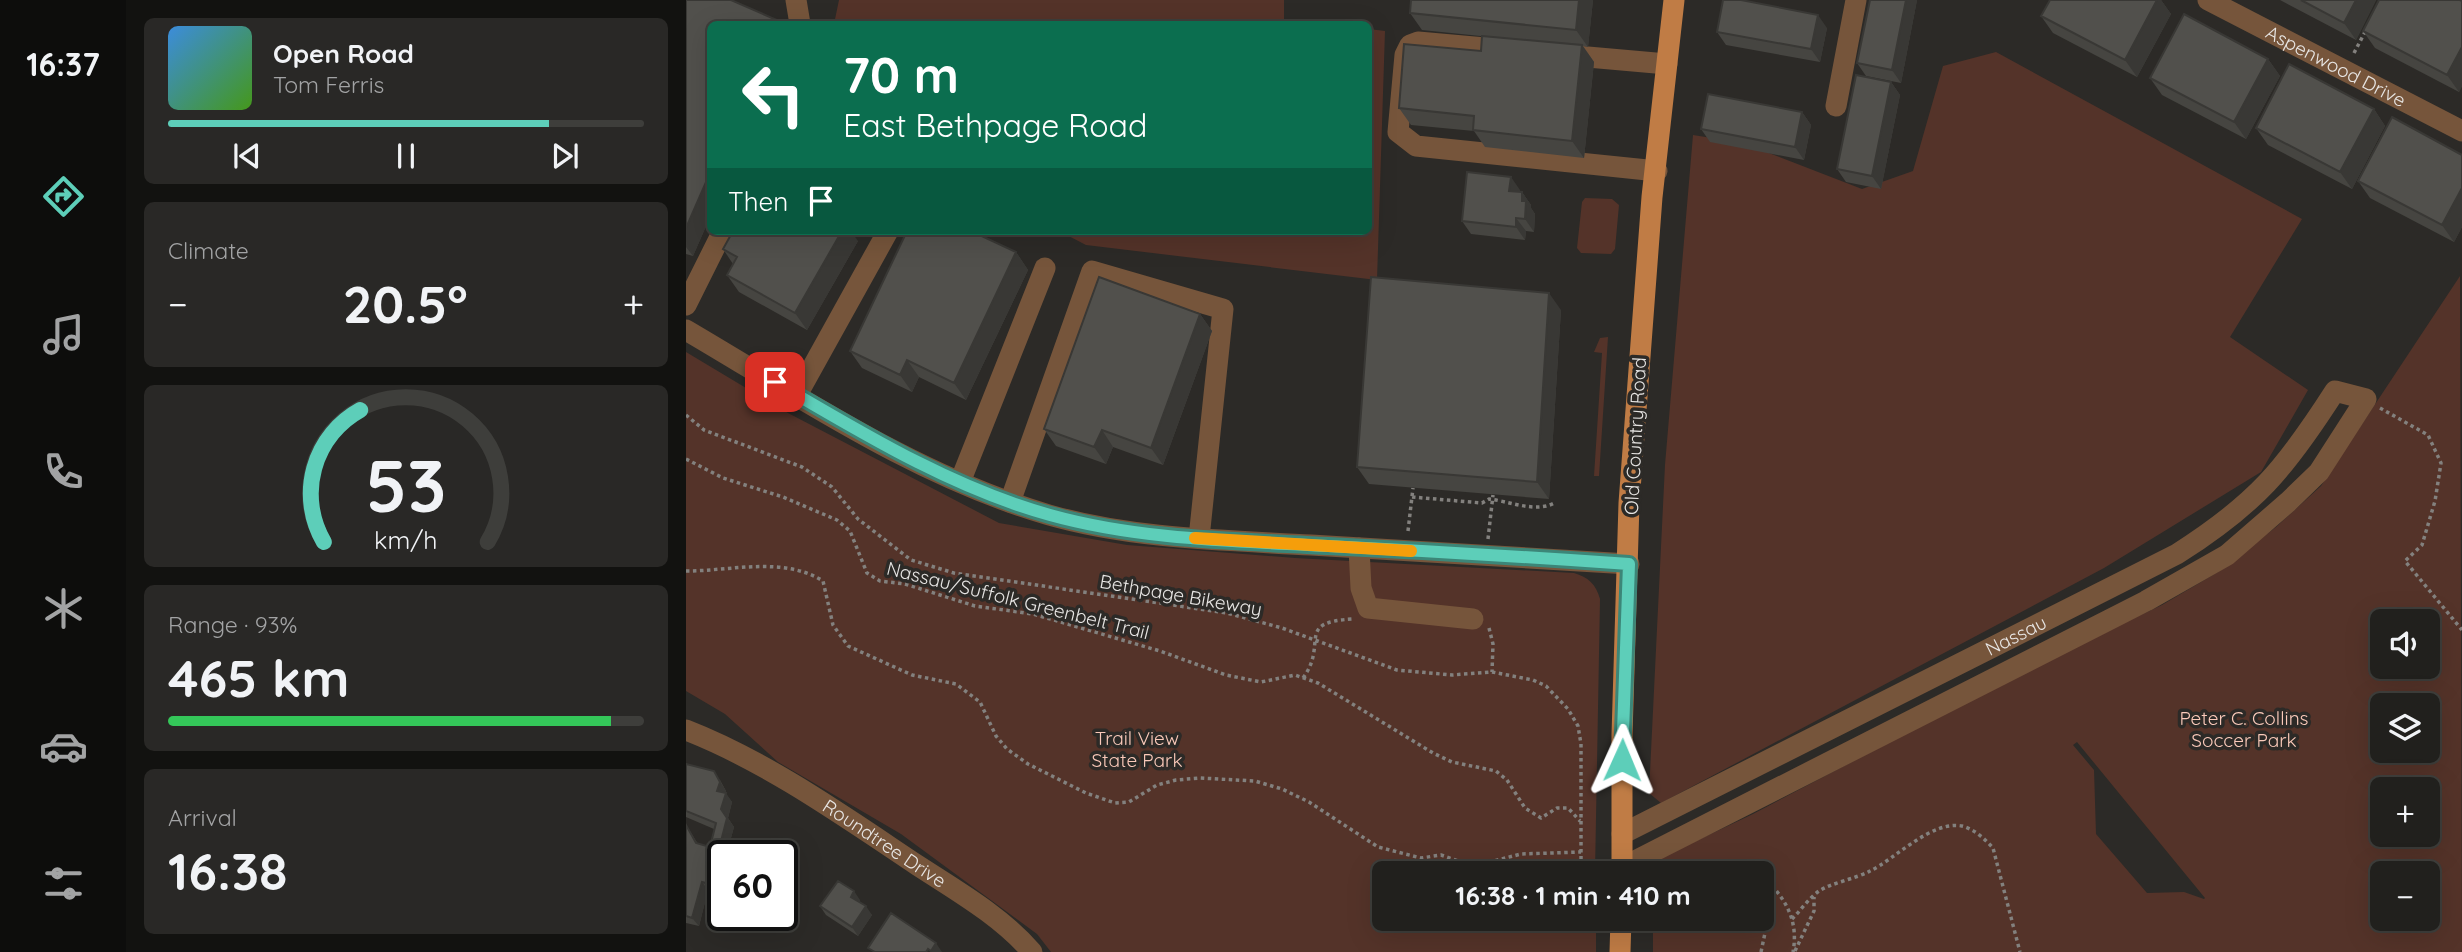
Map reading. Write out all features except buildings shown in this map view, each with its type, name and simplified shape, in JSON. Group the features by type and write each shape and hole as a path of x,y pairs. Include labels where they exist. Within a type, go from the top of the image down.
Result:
{"main road":[{"name":"Old Country Road","path":"1622,861 1629,503 1641,325 1674,0"},
{"path":"1620,952 1621,931"}],"street":[{"path":"796,0 800,21"},
{"path":"1836,106 1856,0"},
{"name":"Aspenwood Drive","path":"2207,0 2462,131"},
{"path":"1524,52 1418,42 1407,48 1398,132 1404,139 1423,146 1657,171"},
{"path":"1550,54 1667,64"},
{"path":"686,305 721,235"},
{"path":"797,395 886,235"},
{"path":"960,482 1045,268"},
{"path":"1010,502 1092,271 1223,309 1199,538"},
{"path":"686,330 863,433 960,482 1010,502 1090,525 1199,538 1629,564"},
{"name":"Nassau","path":"1622,834 2177,554 2233,516 2277,475 2335,391 2366,400"},
{"path":"1640,861 2146,601 2227,555 2319,472 2366,400"},
{"path":"1359,548 1361,588 1368,608 1473,619"},
{"name":"Roundtree Drive","path":"686,730 727,746 983,909 1019,936 1032,952"}],"path":[{"path":"2354,53 2371,20"},
{"path":"2366,400 2428,435 2441,463 2435,501 2422,545 2405,561 2462,630"},
{"name":"Bethpage Bikeway","path":"686,415 704,430 802,467 832,487 858,519 911,560 954,573 1227,613 1314,639 1397,670 1452,675 1492,672 1533,680 1546,686 1573,717 1581,744 1581,852"},
{"name":"Nassau/Suffolk Greenbelt Trail","path":"686,459 723,478 783,497 837,520 849,531 867,573 880,582 905,584 975,606 1033,614 1160,651 1226,675 1261,682 1295,675 1318,683 1452,762 1496,771 1507,780 1525,808 1541,818 1557,808 1568,808 1581,822"},
{"path":"1408,537 1413,488"},
{"path":"1412,497 1482,503 1492,497"},
{"path":"1492,497 1506,504 1548,506 1556,502"},
{"path":"1488,541 1492,497"},
{"path":"686,570 736,567 791,568 808,572 823,581 833,625 848,646 912,676 956,684 980,702 1007,749 1055,779 1115,803 1129,802 1157,785 1176,780 1200,778 1255,781 1283,789 1309,802 1378,847 1421,858 1441,855 1461,862 1486,863 1521,854 1581,852 1581,861"},
{"path":"1303,678 1314,662 1314,639 1321,626 1329,620 1358,619 1368,608"},
{"path":"1473,619 1487,623 1493,644 1492,672"},
{"path":"1792,919 1814,895 1872,870 1915,841 1937,831 1961,826 1984,838 1993,848 2020,952"},
{"path":"1774,888 1783,898 1792,919 1795,929 1794,952"},
{"path":"1794,952 1814,911 1814,895"},
{"path":"1761,952 1765,931"}],"green space":[{"path":"839,0 1284,0 1284,20 1295,21 835,21"},
{"path":"1372,29 1385,31 1377,280 1086,245 1067,235 1372,235"},
{"path":"1996,52 2302,219 2230,337 2308,390 2261,472 2104,568 1661,803 1649,793 1665,465 1693,135 1743,143 1862,189 1913,171 1943,66"},
{"path":"1585,198 1612,199 1619,205 1615,249 1611,254 1581,253 1577,248 1582,202"},
{"name":"Peter C. Collins Soccer Park","path":"2460,276 2462,952 1653,952 1653,931 1774,931 1774,861 1656,861 1658,859 1753,814 2049,658 2162,605 2218,572 2276,527 2321,486","holes":["2077,742 2204,899 2184,892 2147,893 2096,834 2094,770 2073,745"]},
{"path":"1608,337 1599,476 1594,476 1602,353 1594,352 1600,338"},
{"name":"Trail View State Park","path":"686,352 788,413 999,523 1127,545 1295,558 1574,573 1594,585 1600,599 1595,861 1372,861 1372,931 1596,931 1596,952 1051,952 1037,934 901,834 778,762 725,714 686,691"}],"slow traffic":[{"path":"1195,538 1411,551"}],"route":[{"path":"775,382 863,433 945,475 1010,502 1090,525 1180,537 1629,564 1622,760"}]}
